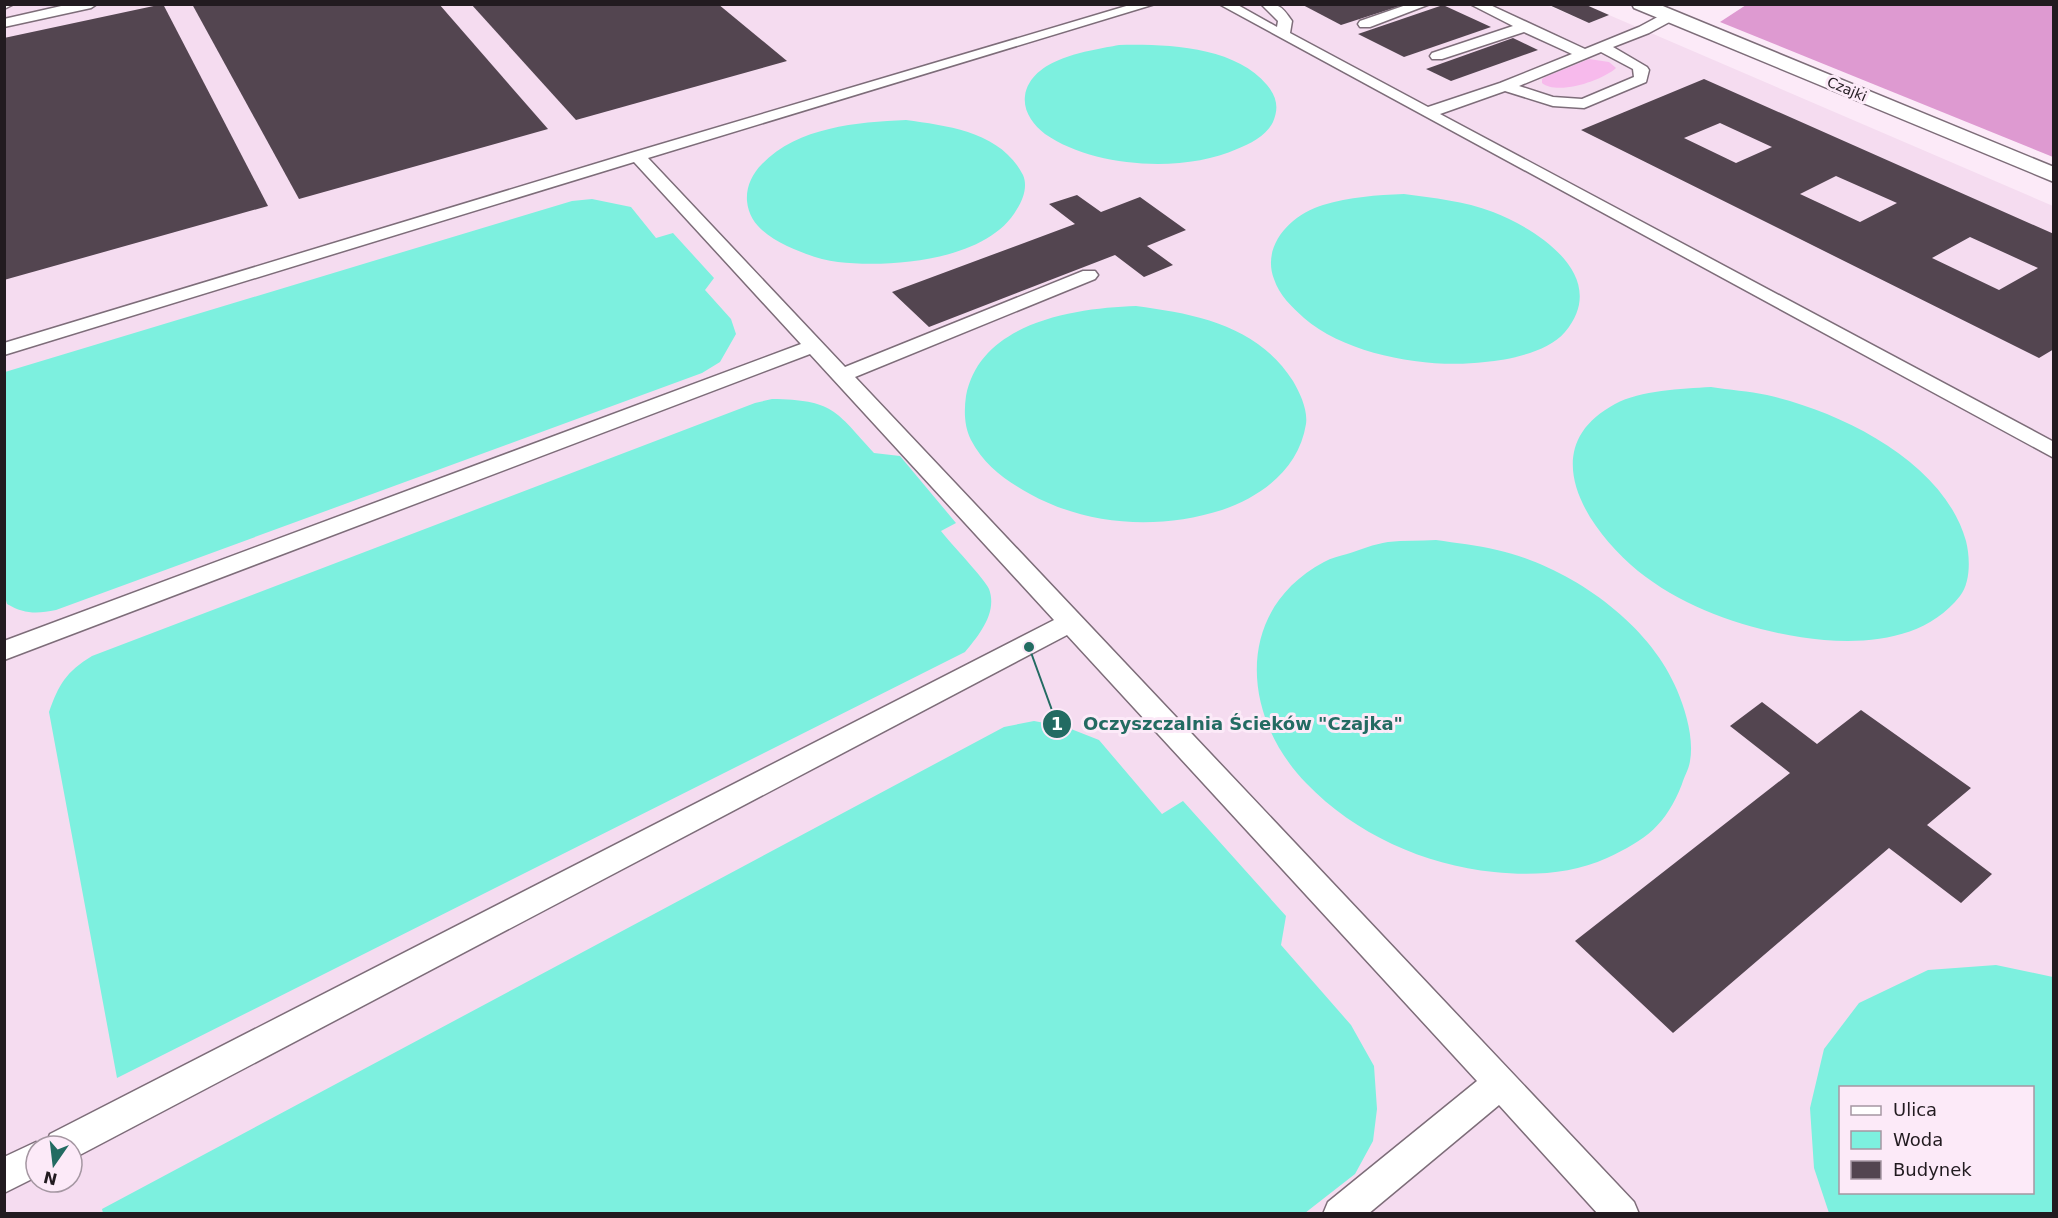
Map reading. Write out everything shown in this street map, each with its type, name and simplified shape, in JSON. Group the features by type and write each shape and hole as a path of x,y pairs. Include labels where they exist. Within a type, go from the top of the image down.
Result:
{"street":[{"name":"Czajki","path":"1641,4 2054,175"},
{"path":"1670,16 1692,4"}],"lane":[{"path":"4,22 91,4"},
{"path":"4,350 637,156 1149,4"},
{"path":"1225,4 2054,451"},
{"path":"1267,4 1279,12 1285,21 1283,35"},
{"path":"1365,24 1424,4"},
{"path":"1476,4 1582,53"},
{"path":"1427,113 1505,86 1599,46 1644,30 1670,16"},
{"path":"1437,56 1524,27"},
{"path":"1505,86 1533,96 1576,104 1584,103 1641,79 1642,69 1599,46"},
{"path":"637,156 1622,1214"},
{"path":"841,375 1089,275"},
{"path":"4,651 813,346"},
{"path":"84,1135 1071,622"},
{"path":"1340,1214 1500,1083"},
{"path":"4,1176 24,1165"}],"shaded area":[{"path":"5,5 1547,5 1589,23 1609,15 2053,206 2053,1213 5,1214"},
{"path":"1746,5 2053,5 2053,157 1720,22"},
{"path":"1589,59 1609,62 1616,68 1610,73 1580,85 1558,88 1542,83 1545,77"}],"water":[{"path":"1119,45 1178,47 1218,55 1237,62 1253,72 1270,89 1275,98 1276,107 1273,122 1253,142 1237,149 1216,157 1166,164 1113,160 1088,154 1045,134 1033,122 1026,107 1025,96 1029,83 1038,73 1063,58"},
{"path":"906,120 956,129 988,140 1013,161 1023,175 1025,188 1019,205 1003,226 984,240 936,257 910,262 859,264 831,261 799,251 773,238 755,223 748,209 749,186 758,168 777,152 810,134 829,129"},
{"path":"1404,194 1449,200 1482,208 1511,220 1548,243 1564,258 1575,275 1580,293 1577,312 1565,332 1549,345 1516,357 1463,364 1440,363 1390,357 1366,350 1343,342 1304,318 1276,285 1271,266 1276,243 1290,223 1311,209 1323,205 1363,197"},
{"path":"592,199 631,207 656,238 673,233 714,278 705,290 731,319 736,334 720,362 702,373 56,610 31,612 19,610 7,604 4,594 5,372 572,201"},
{"path":"1136,306 1181,313 1224,326 1244,335 1279,362 1293,381 1306,413 1302,440 1287,467 1265,488 1237,504 1198,516 1174,520 1124,522 1076,513 1052,505 1012,484 996,472 976,449 966,424 966,396 975,371 990,351 1010,336 1033,324 1086,310"},
{"path":"1711,387 1767,395 1827,414 1886,445 1913,465 1936,487 1954,513 1966,541 1969,569 1964,590 1960,596 1932,621 1899,635 1862,641 1824,640 1776,632 1726,619 1680,598 1638,571 1601,533 1587,511 1577,488 1573,465 1577,443 1590,422 1625,399 1662,391"},
{"path":"772,399 821,405 841,417 874,453 900,456 956,523 941,531 986,584 991,598 991,607 985,624 965,652 117,1078 49,712 60,686 70,673 92,656 755,403"},
{"path":"1436,540 1489,548 1524,558 1578,583 1626,620 1647,642 1664,665 1677,690 1686,716 1691,744 1689,767 1676,798 1662,821 1633,845 1607,858 1566,871 1523,874 1494,872 1442,862 1392,844 1346,817 1306,783 1284,756 1269,727 1259,696 1257,665 1262,635 1274,607 1295,583 1330,559 1383,543"},
{"path":"1034,721 1066,727 1099,740 1162,814 1183,801 1286,916 1281,945 1351,1025 1374,1066 1377,1109 1373,1141 1355,1174 1305,1213 103,1213 102,1209 1004,727"},
{"path":"1996,965 2053,977 2053,1213 1829,1213 1814,1168 1810,1108 1824,1049 1859,1003 1928,970"}],"building":[{"path":"163,4 268,206 4,280 4,38"},
{"path":"192,4 439,4 548,129 299,199"},
{"path":"471,4 718,4 787,61 576,120"},
{"path":"1301,4 1403,4 1403,5 1341,25"},
{"path":"1547,4 1584,4 1609,15 1589,23"},
{"path":"1443,5 1491,27 1404,57 1358,34"},
{"path":"1513,38 1538,50 1451,81 1426,69"},
{"path":"1704,79 2054,234 2054,349 2039,358 1581,130","holes":["1720,123 1772,147 1736,163 1684,138","1836,176 1897,203 1860,222 1800,194","1970,237 2038,268 1999,290 1932,258"]},
{"path":"1077,195 1101,212 1140,197 1186,230 1147,246 1173,265 1144,277 1115,255 929,327 892,292 1075,224 1049,204"},
{"path":"1762,702 1817,744 1861,710 1971,788 1927,825 1992,874 1961,903 1889,848 1673,1033 1575,941 1790,773 1730,726"}],"place":[{"name":"Oczyszczalnia Ścieków \"Czajka\"","path":"1029,647"}]}
